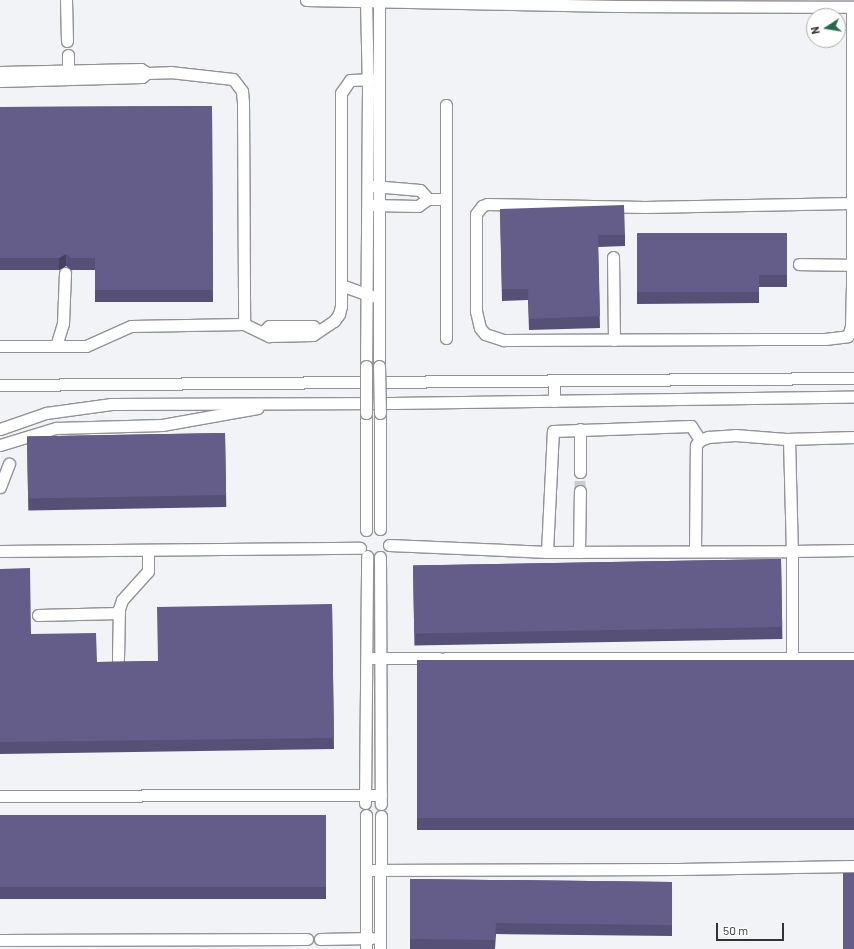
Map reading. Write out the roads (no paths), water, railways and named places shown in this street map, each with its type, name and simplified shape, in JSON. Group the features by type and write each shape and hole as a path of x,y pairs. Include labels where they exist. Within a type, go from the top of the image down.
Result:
{"street":[{"path":"66,0 67,41"},
{"path":"306,0 379,2 804,4 853,7 852,265 851,336 825,339 504,340 485,334 480,328 476,311 476,214 482,206 494,203 645,207 852,200"},
{"path":"366,1 373,79"},
{"path":"366,799 363,552 360,538 366,530 367,205 373,186 373,79 379,2"},
{"path":"68,55 68,70"},
{"path":"0,72 141,69 147,73"},
{"path":"0,81 142,77 147,73 170,72 226,77 233,79 242,91 244,324"},
{"path":"0,346 93,345 132,326 244,324 269,336 313,335 317,330 334,321 339,314 341,285 341,93 350,80 373,79"},
{"path":"446,105 446,338"},
{"path":"373,186 420,190 428,199"},
{"path":"373,186 379,205 378,296 380,529"},
{"path":"367,205 421,205 428,199 446,199"},
{"path":"613,257 614,340"},
{"path":"799,264 852,265"},
{"path":"56,346 63,323 65,273"},
{"path":"341,285 367,296 378,296"},
{"path":"830,378 831,397"},
{"path":"0,386 854,378"},
{"path":"554,380 554,401"},
{"path":"0,429 46,413 93,405 554,401 854,396"},
{"path":"0,446 56,428 162,425 281,403"},
{"path":"547,552 551,434 555,430 691,426 700,440"},
{"path":"580,429 580,472"},
{"path":"695,551 696,445 700,440 708,437 735,435 789,439 854,437"},
{"path":"789,439 792,551 792,658"},
{"path":"0,487 9,464"},
{"path":"580,491 580,552"},
{"path":"0,796 381,799 380,557 389,545 388,535 380,529 366,530"},
{"path":"389,545 547,552 854,550"},
{"path":"0,551 148,550 363,552 380,557"},
{"path":"118,659 119,613 122,600 148,571 148,550"},
{"path":"38,614 119,613"},
{"path":"365,658 854,658"},
{"path":"366,815 366,944"},
{"path":"320,939 380,944 381,816"},
{"path":"366,870 679,869 854,866"},
{"path":"0,940 307,939"}],"tunnel":[{"path":"580,472 580,491"}]}
